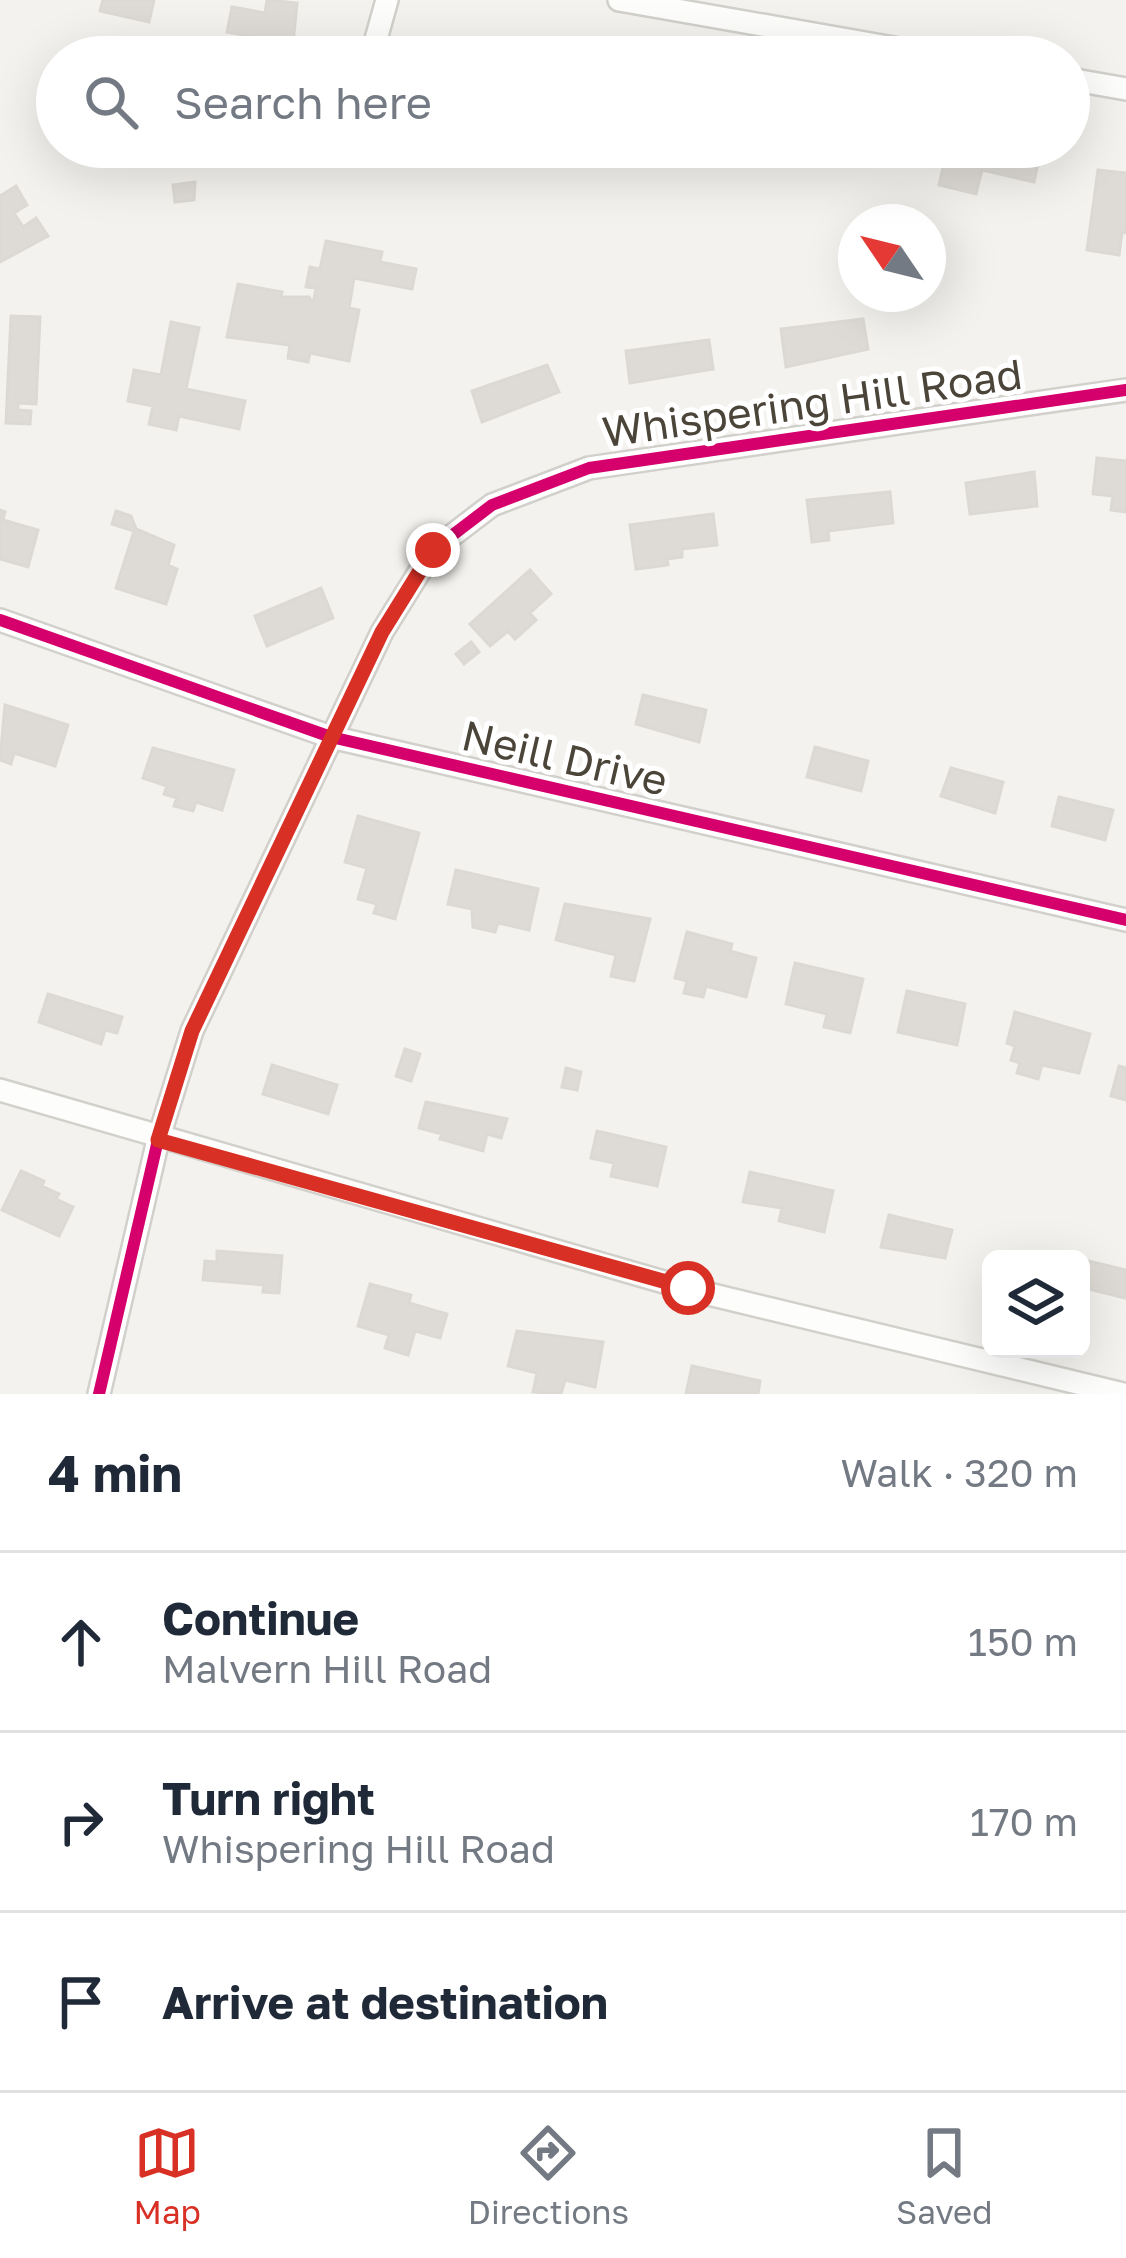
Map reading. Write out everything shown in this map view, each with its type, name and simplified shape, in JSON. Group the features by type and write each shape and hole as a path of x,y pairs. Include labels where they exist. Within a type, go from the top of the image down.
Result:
{"street":[{"path":"377,36 387,0"},
{"path":"620,0 825,36"},
{"path":"1090,83 1126,89"},
{"name":"Whispering Hill Road","path":"99,1394 158,1140 192,1031 382,632 433,550 493,505 589,468 1126,389"},
{"name":"Neill Drive","path":"0,620 331,737 1126,920"},
{"path":"0,1090 158,1140 688,1288 1123,1394"}],"building":[{"path":"103,0 154,0 149,22 100,11"},
{"path":"267,0 297,3 294,36 227,32 232,7 265,13"},
{"path":"943,168 1037,168 1034,182 982,170 976,194 939,185"},
{"path":"1098,170 1126,173 1126,233 1122,232 1119,255 1087,250"},
{"path":"195,182 194,200 175,202 173,185"},
{"path":"16,186 27,205 14,213 23,227 36,218 48,236 0,262 0,196"},
{"path":"326,241 382,252 380,262 416,269 412,289 354,278 349,308 359,310 349,361 310,353 308,362 288,358 290,345 227,337 238,284 282,292 281,297 309,297 313,304 316,288 306,287 310,267 320,269"},
{"path":"11,316 40,317 36,404 18,403 18,410 31,411 30,424 6,423"},
{"path":"863,319 868,349 786,367 781,329"},
{"path":"171,322 199,328 186,389 245,401 239,429 179,416 176,430 149,424 153,406 128,401 134,370 161,375"},
{"path":"709,340 713,369 630,383 626,351"},
{"path":"547,365 559,392 482,422 472,391"},
{"path":"1097,458 1126,461 1126,512 1111,510 1113,496 1093,494"},
{"path":"1034,472 1037,506 970,514 966,483"},
{"path":"890,492 893,523 828,531 829,540 812,542 807,500"},
{"path":"0,510 5,512 3,520 38,530 28,567 0,559"},
{"path":"116,511 131,516 136,529 174,545 168,565 177,569 166,604 116,588 134,531 112,524"},
{"path":"713,514 717,545 682,549 682,557 667,559 668,565 636,569 630,525"},
{"path":"530,570 551,594 530,613 536,620 515,639 508,631 490,646 470,624"},
{"path":"321,588 333,618 267,646 255,616"},
{"path":"471,642 479,652 464,664 456,654"},
{"path":"643,695 706,710 699,742 636,724"},
{"path":"5,705 68,725 55,766 14,753 11,764 0,760"},
{"path":"815,747 868,761 861,791 807,777"},
{"path":"153,748 234,770 222,810 196,802 193,811 174,806 177,798 164,794 167,786 143,778"},
{"path":"951,768 1003,782 995,813 941,796"},
{"path":"1059,797 1113,810 1105,840 1052,826"},
{"path":"358,816 419,833 395,919 374,913 377,904 358,899 367,868 345,862"},
{"path":"456,870 538,889 529,930 498,923 495,932 473,927 472,909 448,904"},
{"path":"565,904 650,919 634,981 611,976 616,955 556,940"},
{"path":"687,932 732,944 730,951 756,958 746,997 706,986 703,997 684,993 687,981 675,978"},
{"path":"795,963 863,979 850,1033 824,1027 827,1014 786,1004"},
{"path":"907,991 965,1004 957,1045 898,1032"},
{"path":"48,994 122,1017 117,1033 105,1030 101,1044 39,1022"},
{"path":"1015,1012 1090,1034 1079,1073 1042,1065 1038,1079 1017,1073 1020,1063 1011,1060 1015,1046 1007,1043"},
{"path":"405,1049 420,1054 411,1081 396,1076"},
{"path":"272,1065 337,1085 328,1114 263,1094"},
{"path":"1119,1066 1126,1068 1126,1100 1111,1096"},
{"path":"566,1068 581,1072 577,1090 562,1087"},
{"path":"426,1102 507,1119 501,1138 487,1134 483,1151 440,1139 442,1134 419,1128"},
{"path":"597,1131 666,1147 657,1186 611,1176 614,1163 591,1158"},
{"path":"21,1171 44,1181 42,1186 59,1194 56,1199 73,1207 59,1236 2,1210"},
{"path":"750,1172 833,1191 824,1232 779,1221 782,1208 743,1202"},
{"path":"889,1215 952,1230 945,1258 881,1247"},
{"path":"217,1251 282,1256 279,1293 263,1292 264,1285 203,1280 205,1261 217,1262"},
{"path":"1090,1261 1126,1270 1125,1298 1090,1289"},
{"path":"370,1284 411,1295 409,1303 447,1314 440,1338 415,1331 408,1355 385,1348 389,1335 358,1326"},
{"path":"517,1331 603,1342 595,1387 565,1380 561,1394 533,1392 537,1373 508,1366"},
{"path":"692,1366 760,1381 758,1394 686,1394"}],"cycle path":[{"path":"99,1394 158,1140 192,1031 382,632 433,550 492,505 589,468 1126,390"},
{"path":"0,620 331,737 1126,920"}],"route":[{"path":"433,550 382,632 192,1031 158,1140 688,1288"}]}
